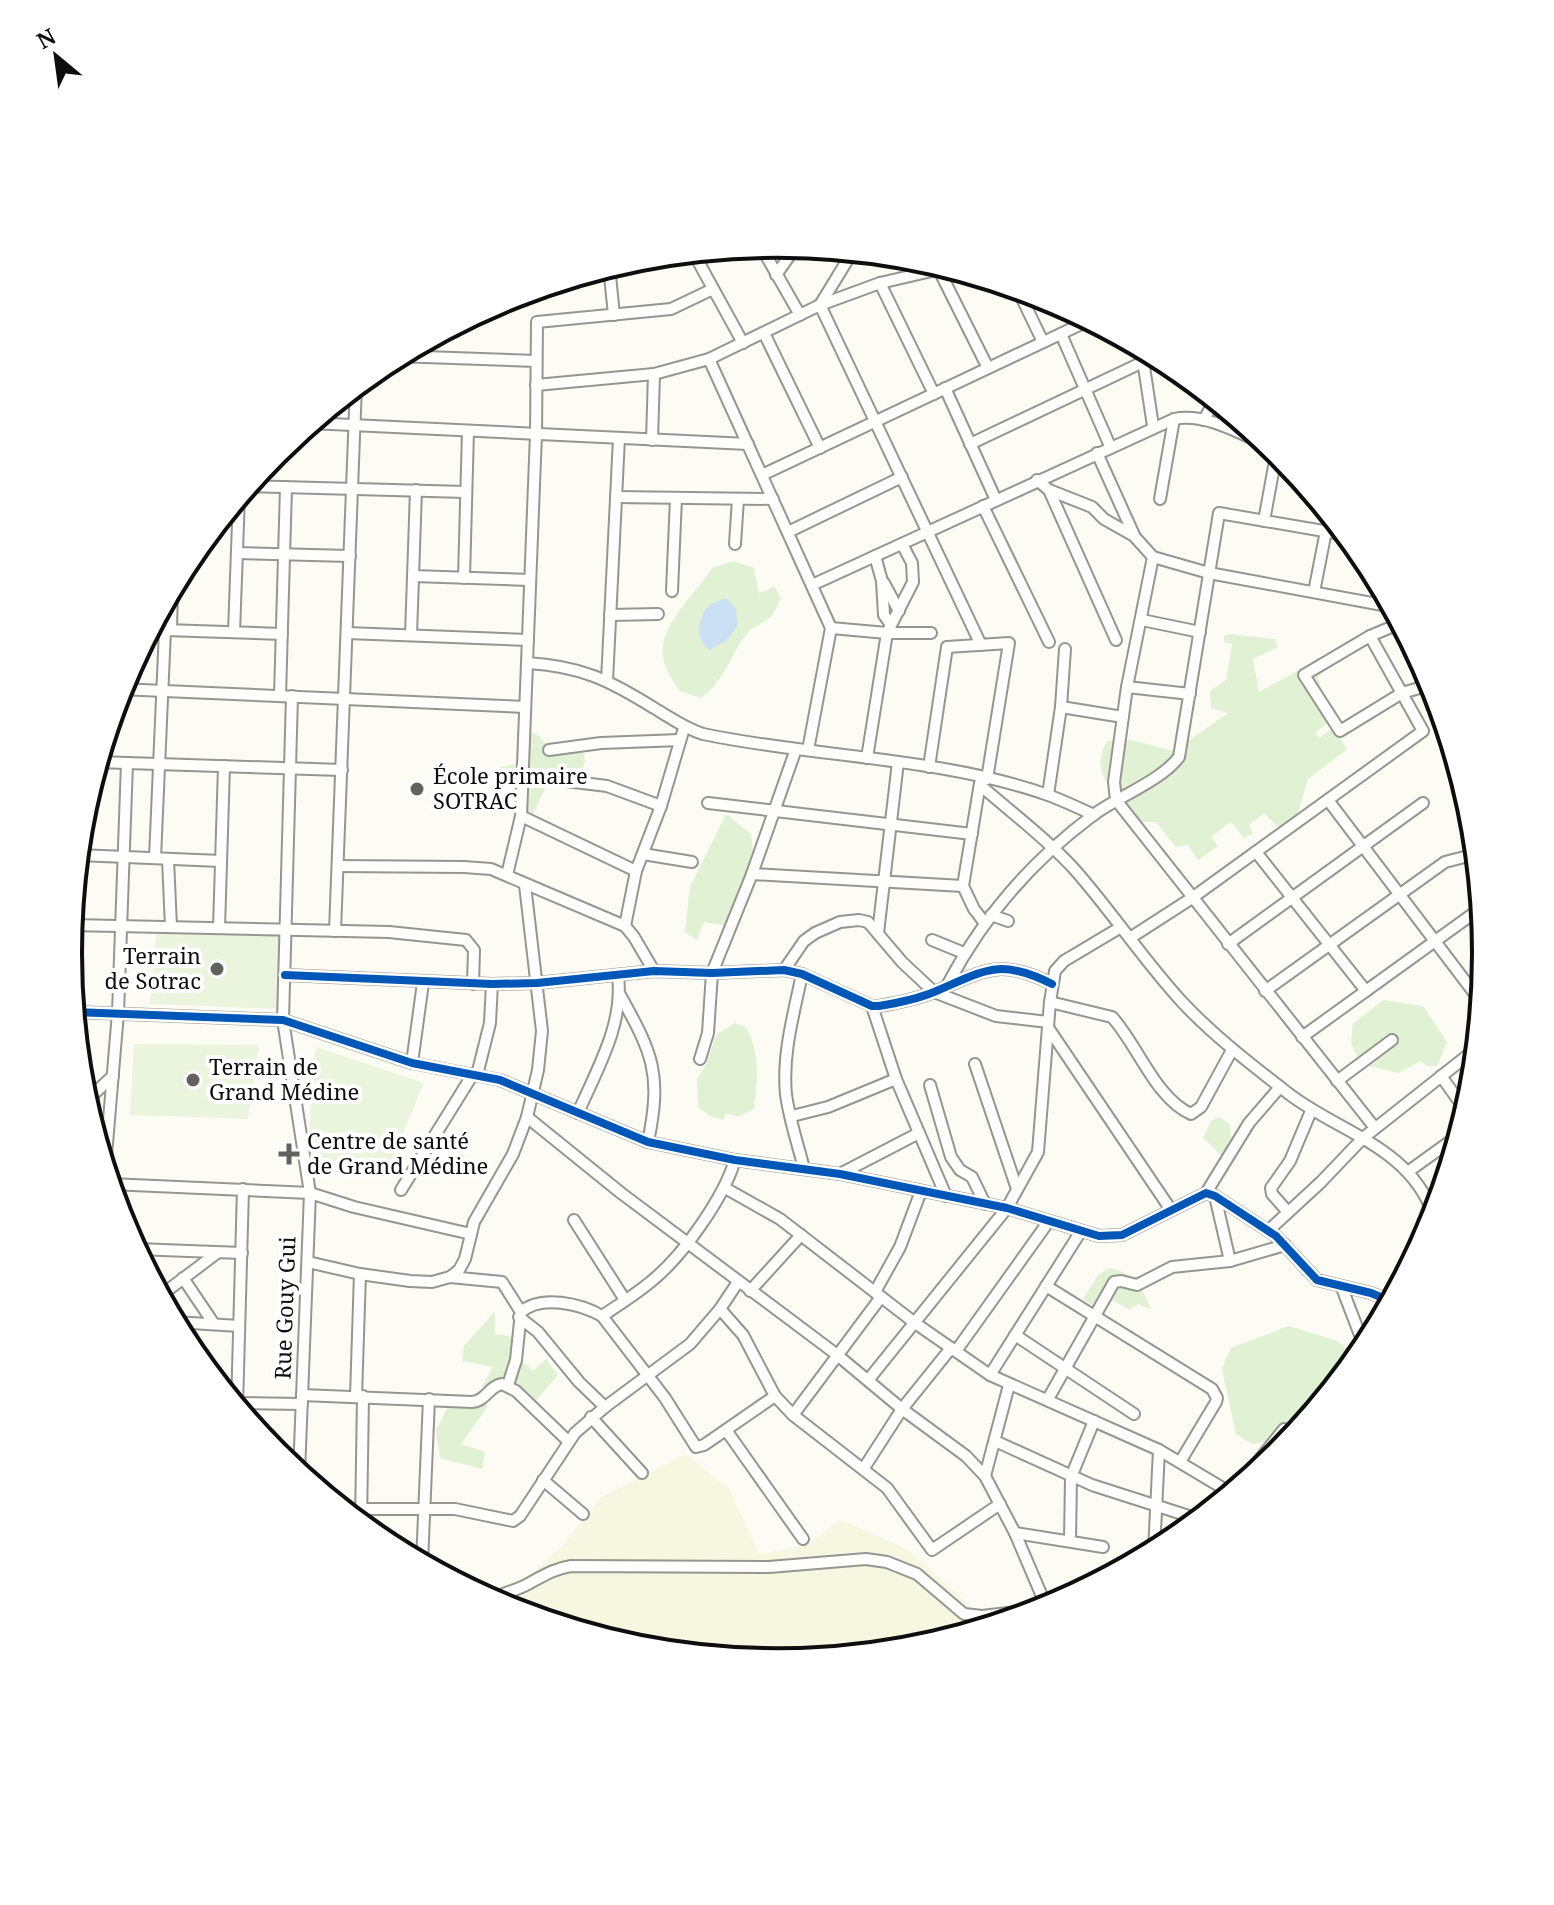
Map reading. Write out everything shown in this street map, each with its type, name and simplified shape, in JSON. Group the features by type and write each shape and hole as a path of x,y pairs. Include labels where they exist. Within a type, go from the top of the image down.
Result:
{"street":[{"path":"767,258 800,315"},
{"path":"776,275 788,258"},
{"path":"820,305 847,261"},
{"path":"698,262 743,343"},
{"path":"536,385 654,374 709,359 820,305 880,283 922,273"},
{"path":"610,278 614,315"},
{"path":"949,279 988,368"},
{"path":"880,283 934,394"},
{"path":"507,875 521,816 536,434 537,322 671,309 713,289"},
{"path":"1024,303 1043,342"},
{"path":"820,305 981,645"},
{"path":"762,475 1078,326"},
{"path":"764,333 820,448"},
{"path":"1061,334 1110,446"},
{"path":"427,353 536,361"},
{"path":"700,1059 708,1033 712,973 802,750 831,628 709,359"},
{"path":"970,444 1142,362"},
{"path":"1143,363 1153,426"},
{"path":"652,440 654,374"},
{"path":"945,388 996,500"},
{"path":"335,931 356,400"},
{"path":"1204,420 1210,409"},
{"path":"812,585 1153,426 1185,417 1204,420 1240,435"},
{"path":"1160,499 1174,419"},
{"path":"326,424 748,444"},
{"path":"464,578 468,431"},
{"path":"607,681 619,438"},
{"path":"1097,453 1134,536 1153,557 1209,573 1377,601"},
{"path":"1264,521 1274,467"},
{"path":"788,532 902,477"},
{"path":"1037,480 1049,490 1092,507 1104,519 1134,536"},
{"path":"261,486 466,492"},
{"path":"280,696 286,487"},
{"path":"411,635 416,490"},
{"path":"1049,490 1116,640"},
{"path":"616,497 773,499"},
{"path":"672,591 676,498"},
{"path":"735,544 738,499"},
{"path":"983,506 1049,642"},
{"path":"948,984 988,918 1053,848 1094,815 1167,769 1179,757 1219,513 1330,532"},
{"path":"234,632 238,514"},
{"path":"1314,592 1326,531"},
{"path":"867,758 889,629 913,582 912,563 902,544"},
{"path":"237,553 350,556"},
{"path":"875,556 889,629"},
{"path":"1153,557 1127,687 1114,782 1116,800 1375,1128"},
{"path":"413,576 530,580"},
{"path":"882,581 899,611"},
{"path":"171,612 171,630"},
{"path":"610,615 658,614"},
{"path":"1142,620 1200,632"},
{"path":"1391,627 1304,675 1340,731 1402,693 1419,688"},
{"path":"831,628 931,633"},
{"path":"155,858 165,630 282,634"},
{"path":"347,633 528,640"},
{"path":"1130,938 1192,898 1423,731 1370,636"},
{"path":"929,767 947,647 1009,643 963,886 974,909 988,918 1008,921"},
{"path":"1048,795 1061,707 1065,649"},
{"path":"527,663 590,673 684,728 729,739 929,767 1048,795 1094,815"},
{"path":"1127,687 1190,694"},
{"path":"134,690 525,707"},
{"name":"Rue Gouy Gui","path":"292,696 283,1020 310,1193 300,1457"},
{"path":"1061,707 1123,717"},
{"path":"625,926 636,871 661,806 684,728"},
{"path":"549,750 601,743 680,740"},
{"path":"109,762 342,770"},
{"path":"878,933 898,762"},
{"path":"108,1137 118,1013 127,763"},
{"path":"219,928 224,766"},
{"path":"550,779 607,786 661,806"},
{"path":"982,780 1075,870 1184,1004 1232,1050 1311,1111 1377,1146 1409,1171 1426,1201"},
{"path":"1328,800 1471,984"},
{"path":"708,803 972,834"},
{"path":"1228,944 1423,803"},
{"path":"521,816 636,871"},
{"path":"1256,852 1366,991"},
{"path":"643,854 692,862"},
{"path":"89,855 221,861"},
{"path":"1265,991 1445,862 1465,857"},
{"path":"168,859 171,927"},
{"path":"338,866 482,867 507,875 625,926 654,971"},
{"path":"752,874 963,886"},
{"path":"450,1277 459,1270 465,1259 482,1205 513,1154 533,1093 542,1031 525,885"},
{"path":"1302,1037 1471,915"},
{"path":"784,970 804,941 840,922 859,920 868,922 902,962 934,992 996,1016 1048,1025 1171,1210"},
{"path":"83,925 389,932 466,940 474,950 473,984"},
{"path":"869,1379 1007,1208 1038,1152 1055,971 1064,961 1121,927"},
{"path":"932,940 964,953"},
{"path":"285,975 492,984 537,983 654,971 712,973 784,970 802,974 872,1006 934,992 983,971 1018,970 1052,984"},
{"path":"802,974 785,1065 787,1098 804,1169"},
{"path":"578,1113 614,1029 620,995 618,976"},
{"path":"412,1063 423,983"},
{"path":"401,1190 475,1074 490,1023 492,984"},
{"path":"620,995 646,1043 655,1072 655,1106 648,1142"},
{"path":"1050,1002 1112,1017 1160,1085 1191,1114 1201,1107 1232,1050"},
{"path":"872,1006 896,1079 946,1196"},
{"path":"85,1012 283,1020 412,1063 475,1074 533,1093 648,1142 735,1160 840,1174 1007,1208 1110,1237 1122,1235 1210,1194 1249,1123 1280,1087"},
{"path":"1337,1081 1392,1040"},
{"path":"1269,1230 1363,1138 1464,1058"},
{"path":"975,1064 1017,1189"},
{"path":"96,1092 113,1076"},
{"path":"1441,1076 1457,1098"},
{"path":"792,1116 828,1107 896,1079"},
{"path":"930,1085 951,1157 960,1170 977,1183 985,1204"},
{"path":"1287,1211 1272,1194 1271,1188 1290,1161 1311,1111"},
{"path":"527,1117 621,1193 869,1379 902,1409 966,1456 985,1476 1000,1504 1040,1596"},
{"path":"840,1174 919,1133"},
{"path":"1409,1171 1444,1146"},
{"path":"602,1316 655,1278 688,1242 725,1188 735,1160"},
{"path":"122,1184 310,1193 354,1207 471,1234"},
{"path":"725,1188 780,1219 915,1323 990,1375 1159,1450 1221,1487"},
{"path":"237,1389 243,1189"},
{"path":"793,1415 878,1294 921,1191"},
{"path":"1210,1194 1269,1230 1310,1276 1381,1297"},
{"path":"1210,1194 1230,1261"},
{"path":"574,1220 625,1300"},
{"path":"864,1468 902,1409 954,1350 1049,1221"},
{"path":"990,1375 1081,1231"},
{"path":"750,1291 801,1235"},
{"path":"1048,1399 1114,1282 1137,1285 1172,1267 1230,1261 1285,1245"},
{"path":"149,1250 242,1253"},
{"path":"169,1289 217,1253"},
{"path":"308,1262 410,1281 432,1282 450,1277 502,1282 520,1314 605,1407"},
{"path":"360,1274 361,1509"},
{"path":"183,1278 214,1324"},
{"path":"361,1509 455,1509 513,1521 520,1516 568,1441 591,1417 690,1344 738,1282"},
{"path":"1046,1286 1215,1394 1216,1402 1180,1462"},
{"path":"1342,1288 1359,1332"},
{"path":"508,1385 516,1360 520,1314 529,1306 541,1303 568,1304 588,1308 602,1316 665,1398 694,1445 701,1446 775,1396"},
{"path":"720,1309 748,1343 775,1396 838,1452 864,1468 887,1488 935,1551 1000,1504"},
{"path":"189,1323 239,1326"},
{"path":"1015,1335 1134,1414"},
{"path":"248,1403 359,1396 478,1401 497,1384 508,1385 568,1441"},
{"path":"985,1476 1009,1385"},
{"path":"422,1550 429,1399"},
{"path":"591,1417 642,1473"},
{"path":"1070,1540 1071,1477 1094,1421"},
{"path":"726,1430 803,1539"},
{"path":"995,1441 1071,1477 1184,1515"},
{"path":"1154,1535 1159,1450"},
{"path":"543,1480 583,1514"},
{"path":"1015,1533 1103,1547"},
{"path":"504,1592 527,1585 543,1574 571,1566 769,1567 858,1559 887,1562 917,1574 964,1614 984,1616"}],"green space":[{"path":"733,561 754,568 759,594 774,586 781,598 769,618 750,630 716,684 701,698 680,691 674,683 666,668 664,640 677,615 712,568"},
{"path":"1224,636 1275,639 1278,647 1253,659 1259,692 1306,666 1321,670 1321,675 1317,677 1320,697 1316,704 1329,722 1315,733 1319,738 1333,728 1347,749 1308,779 1297,816 1281,830 1264,813 1249,825 1253,833 1244,838 1231,822 1211,837 1218,846 1198,860 1188,845 1176,847 1156,822 1141,822 1123,805 1103,775 1102,753 1107,741 1131,740 1174,751 1228,713 1211,708 1210,691 1226,680 1232,644 1224,642"},
{"path":"531,732 548,746 582,742 585,761 576,790 547,784 533,814 519,808 520,777 502,777 500,767 518,763 522,734"},
{"path":"726,814 751,834 756,879 734,927 704,922 697,940 685,932 690,887"},
{"name":"Terrain de Sotrac","path":"157,927 282,935 280,1009 150,1004"},
{"path":"1383,1000 1423,1006 1447,1042 1437,1066 1427,1066 1421,1061 1398,1073 1362,1064 1351,1044 1353,1024"},
{"path":"735,1023 747,1028 754,1048 757,1068 754,1109 738,1117 727,1113 723,1120 710,1116 698,1107 697,1079 705,1067 717,1034"},
{"name":"Terrain de Grand Médine","path":"134,1044 259,1045 248,1119 130,1115"},
{"path":"316,1047 424,1083 387,1171 310,1165 309,1129"},
{"path":"1220,1117 1230,1125 1226,1160 1203,1138 1211,1121"},
{"path":"1109,1268 1131,1277 1151,1309 1138,1304 1130,1310 1113,1300 1102,1312 1083,1299 1098,1275"},
{"path":"495,1311 495,1334 515,1337 521,1360 533,1371 546,1359 558,1375 534,1403 498,1385 488,1391 482,1386 493,1367 462,1361 464,1346"},
{"path":"1289,1326 1337,1341 1348,1349 1300,1411 1271,1441 1252,1444 1236,1434 1222,1369 1231,1348"},
{"path":"453,1398 482,1400 488,1406 461,1444 485,1452 482,1469 440,1458 436,1430"},
{"path":"686,1454 730,1490 759,1554 806,1545 841,1520 909,1550 982,1617 868,1642 777,1648 732,1646 686,1642 597,1624 495,1587 529,1576 562,1546 600,1498"}],"water":[{"path":"726,598 736,609 738,625 726,641 709,650 699,633 701,619 708,607"}],"cycle path":[{"path":"285,975 492,984 537,983 654,971 712,973 784,970 802,974 872,1006 921,997 992,970 1018,971 1052,984"},
{"path":"85,1012 283,1020 412,1063 500,1080 648,1142 735,1160 840,1174 1007,1208 1099,1236 1122,1235 1206,1193 1276,1236 1317,1280 1381,1297"}],"place":[{"name":"École primaire SOTRAC","path":"417,789"},
{"name":"Terrain de Sotrac","path":"217,969"},
{"name":"Terrain de Grand Médine","path":"193,1080"},
{"name":"Centre de santé de Grand Médine","path":"289,1154"}]}
